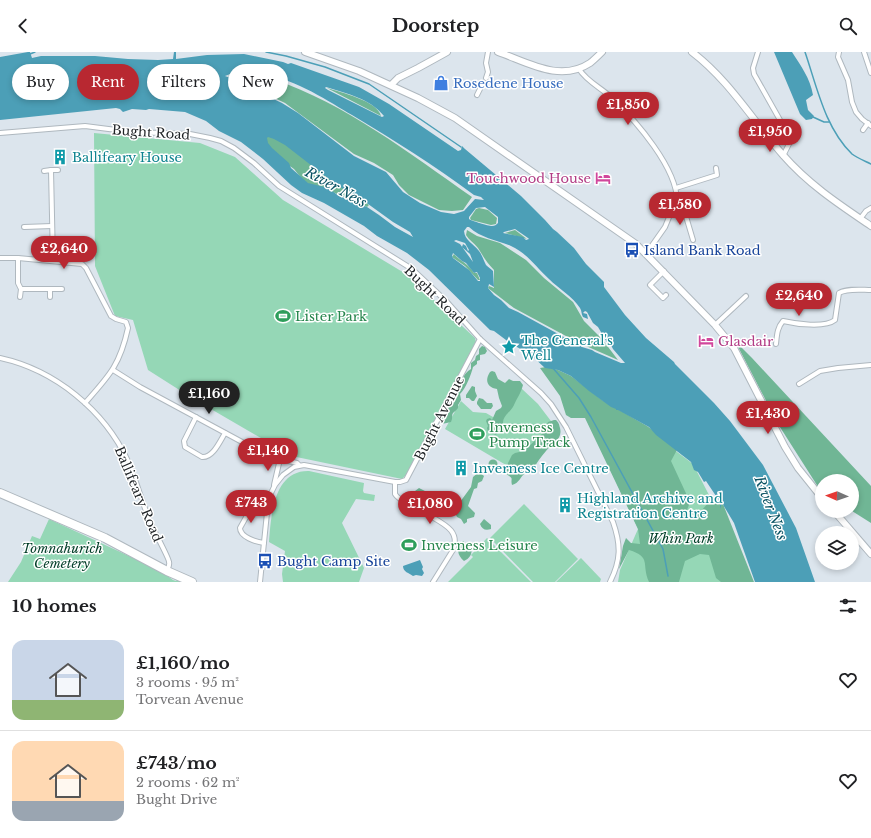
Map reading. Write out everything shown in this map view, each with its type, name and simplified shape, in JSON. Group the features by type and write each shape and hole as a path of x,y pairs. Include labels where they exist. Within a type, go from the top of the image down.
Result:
{"highway":[{"path":"0,493 105,538 192,582"}],"main road":[{"path":"306,52 359,71 454,118 636,244 664,271 727,338 739,356 785,447 798,468 815,489"},
{"path":"391,86 398,78 447,52"},
{"path":"498,52 539,68 563,71 578,69 591,63 602,52"},
{"path":"692,52 703,60 728,86 784,156 806,178 831,199 871,226"},
{"path":"840,518 871,554"}],"street":[{"path":"486,78 488,72 486,64 488,52"},
{"path":"758,52 753,68 754,74 789,136 789,144 784,156"},
{"path":"839,52 838,57 848,80 852,102 856,112 869,125 863,130"},
{"path":"864,52 871,73"},
{"path":"578,69 586,79 602,90 631,118 652,144 666,167 676,188 677,201 665,227 646,254"},
{"path":"477,95 483,83"},
{"name":"Bught Road","path":"0,133 84,126 132,132 190,134 221,141 234,148 254,163 279,186 412,269 447,302 480,339 541,393 551,404 566,426 617,533 619,551 615,572 610,582"},
{"path":"676,188 717,175 716,168"},
{"path":"52,170 53,261"},
{"path":"44,171 58,170"},
{"path":"677,201 682,203 693,240"},
{"path":"860,219 866,211 871,208"},
{"path":"24,227 52,226"},
{"path":"0,258 18,258 82,264 85,266 113,318 126,322 128,328 122,352 113,370 85,403"},
{"path":"18,258 18,283 20,288 20,297"},
{"path":"664,271 650,285 663,298 666,295"},
{"path":"20,288 62,289"},
{"path":"50,289 50,297"},
{"path":"776,344 779,325 783,321 800,325 831,323 836,320 839,293 842,291 851,290 871,290"},
{"path":"714,324 746,296"},
{"name":"Bught Avenue","path":"396,482 403,482 409,476 480,339"},
{"name":"Ballifeary Road","path":"0,358 22,365 60,383 85,403 110,431 128,460 151,524 158,540 169,558 167,570"},
{"path":"799,384 820,371 871,365"},
{"path":"113,370 140,387 257,450 280,459 297,462 299,465"},
{"path":"196,417 184,441 185,447 205,457 218,446 225,433"},
{"path":"260,582 268,503 280,459"},
{"path":"273,489 283,475 299,465 308,465 396,482 395,494 398,498 442,522 452,531 455,545 433,582"},
{"path":"264,543 242,535 240,528 254,503 268,503"}],"green space":[{"path":"288,85 326,102 401,147 472,197 463,210 452,211 439,210 409,195 399,185 393,175 374,163 354,154 285,103 279,100 288,100"},
{"path":"327,88 366,102 373,106 381,116"},
{"path":"94,133 200,143 235,157 283,200 406,274 475,338 476,342 409,472 402,479 282,454 273,445 192,398 148,370 133,320 115,316 95,266"},
{"path":"267,136 278,137 304,154 369,205 367,207 328,190 314,188 302,179 294,169 265,142"},
{"path":"479,208 488,210 497,218 496,224 491,225 471,220 470,218 476,209"},
{"path":"467,230 477,236 500,243 526,260 544,278 573,302 584,321 602,339 618,360 577,342 514,308 488,288 489,286 494,288 494,270 478,248 466,235"},
{"path":"515,230 527,239 505,233"},
{"path":"454,254 470,267 474,273 477,273 480,280 478,280 465,266 452,257"},
{"path":"735,341 871,486 871,523 859,515 859,474 815,474 815,482 778,424"},
{"path":"482,346 485,347 487,351 485,354 480,355 480,360 477,361 477,364 473,367 468,381 460,394 461,400 458,408 453,413 451,422 442,424 440,421 441,418 450,404 453,403 453,399 457,396 461,381 465,374 471,369 471,363 479,354 479,349"},
{"name":"Whin Park","path":"546,367 558,370 571,376 602,400 647,426 678,448 671,461 690,502 684,518 693,520 709,502 723,504 754,582 721,582 716,578 709,555 700,554 685,561 679,582 649,582 643,558 641,555 629,550 619,569 626,538 631,543 640,544 638,529 585,418 571,418 566,415 560,396 540,368"},
{"path":"492,371 495,372 498,379 505,383 509,379 513,381 520,381 523,385 513,407 504,418 503,423 499,425 496,435 488,432 486,421 490,418 492,420 496,411 502,406 497,389 489,386 487,381 488,375"},
{"path":"472,386 475,387 477,396 474,401 466,398 466,395"},
{"path":"521,388 538,404 554,425 523,453 506,465 445,429 461,401 473,412 486,413 500,421"},
{"path":"479,398 483,399 487,403 492,403 493,406 491,409 481,409 477,404"},
{"name":"Whin Park","path":"579,402 624,412 693,464 739,553 750,582 618,582 620,570 638,529"},
{"path":"554,420 558,422 561,432 560,436 548,448 537,462 533,470 524,474 517,483 512,485 511,478 506,474 507,465 512,455 524,451 543,433 548,422"},
{"path":"491,460 495,460 497,464 495,468 491,468 489,466 489,462"},
{"path":"309,471 364,483 364,493 375,495 374,501 356,499 342,523 364,568 359,582 283,582 282,574 285,551 269,542 273,508 281,486 288,478 297,473"},
{"path":"479,472 484,476 482,481 478,483 477,488 474,489 468,506 475,513 474,517 467,519 467,522 464,524 455,513 460,502 471,487 473,477"},
{"path":"419,488 425,491 418,498 415,498 415,491"},
{"path":"524,504 578,559 555,582 533,582 490,538"},
{"name":"Tomnahurich Cemetery","path":"49,519 170,575 169,577 173,580 176,581 178,579 183,582 8,582 21,562 32,536 40,539"},
{"path":"484,519 491,525 491,529 485,530 482,527 480,524"},
{"path":"487,538 531,582 448,582 473,557 471,555"},
{"path":"463,541 465,550 471,548 470,556 464,561 458,551 459,546"},
{"path":"581,558 601,579 600,582 556,582"}],"water":[{"name":"River Ness","path":"28,52 30,52 32,58 41,56 95,56 158,60 173,59 174,52 176,52 176,59 207,55 244,54 288,64 291,63 359,87 389,104 458,151 461,150 462,146 521,196 574,248 586,264 604,282 604,287 625,315 646,338 674,362 714,403 730,421 763,465 796,528 815,582 755,582 734,523 722,503 720,509 720,502 706,481 704,482 698,472 694,470 691,462 656,435 649,427 611,407 571,376 558,370 545,368 531,355 510,343 494,331 490,330 429,270 407,253 324,203 302,193 241,142 219,131 206,121 185,112 132,109 123,112 116,108 0,120 0,57","holes":["228,64 288,64 288,81 311,91 352,115 399,144 474,195 481,197 484,200 475,199 464,211 454,214 441,212 420,203 403,192 386,172 354,156 298,113 282,103 276,100 228,100 228,77 225,76 228,75","326,87 358,97 372,105 384,116 382,117 325,88","268,137 285,145 334,183 357,196 393,222 410,232 413,237 395,227 367,207 339,196 328,188 308,183 291,168 289,163 268,143","485,207 498,217 498,223 495,226 490,226 469,219 476,208","467,227 469,227 484,236 511,246 523,253 573,300 580,308 583,317 588,319 587,314 583,313 585,311 587,312 608,344 610,343 625,363 621,363 582,347 509,308 488,288 489,284 494,287 493,271 486,265 477,248 470,242 464,231","515,229 529,239 526,240 523,237 503,233","456,240 465,243 469,250 468,251 466,246 463,244 462,247 454,241","462,247 470,254 473,262","453,253 466,263 474,273 477,272 480,281 478,281 469,270 453,258"]},
{"path":"774,52 792,52 805,72 813,95 806,100 808,110 814,116 812,119 806,120 800,114"},
{"path":"420,560 424,573 422,576 413,576 404,570 403,566"}],"waterway":[{"path":"30,54 35,52"},
{"path":"266,52 325,67 369,84 461,147"},
{"path":"805,52 828,120 835,132 852,154 871,164"},
{"path":"813,117 824,122 829,122"},
{"path":"552,367 579,398 591,417 663,549 668,576"}],"place":[{"name":"Rosedene House","path":"441,83"},
{"name":"Ballifeary House","path":"60,157"},
{"name":"Touchwood House","path":"603,178"},
{"name":"Island Bank Road","path":"632,250"},
{"name":"Lister Park","path":"283,316"},
{"name":"Glasdair","path":"706,341"},
{"name":"The General's Well","path":"509,347"},
{"name":"Inverness Pump Track","path":"477,434"},
{"name":"Inverness Ice Centre","path":"461,468"},
{"name":"Highland Archive and Registration Centre","path":"565,505"},
{"name":"Inverness Leisure","path":"409,545"},
{"name":"Bught Camp Site","path":"265,561"}]}
